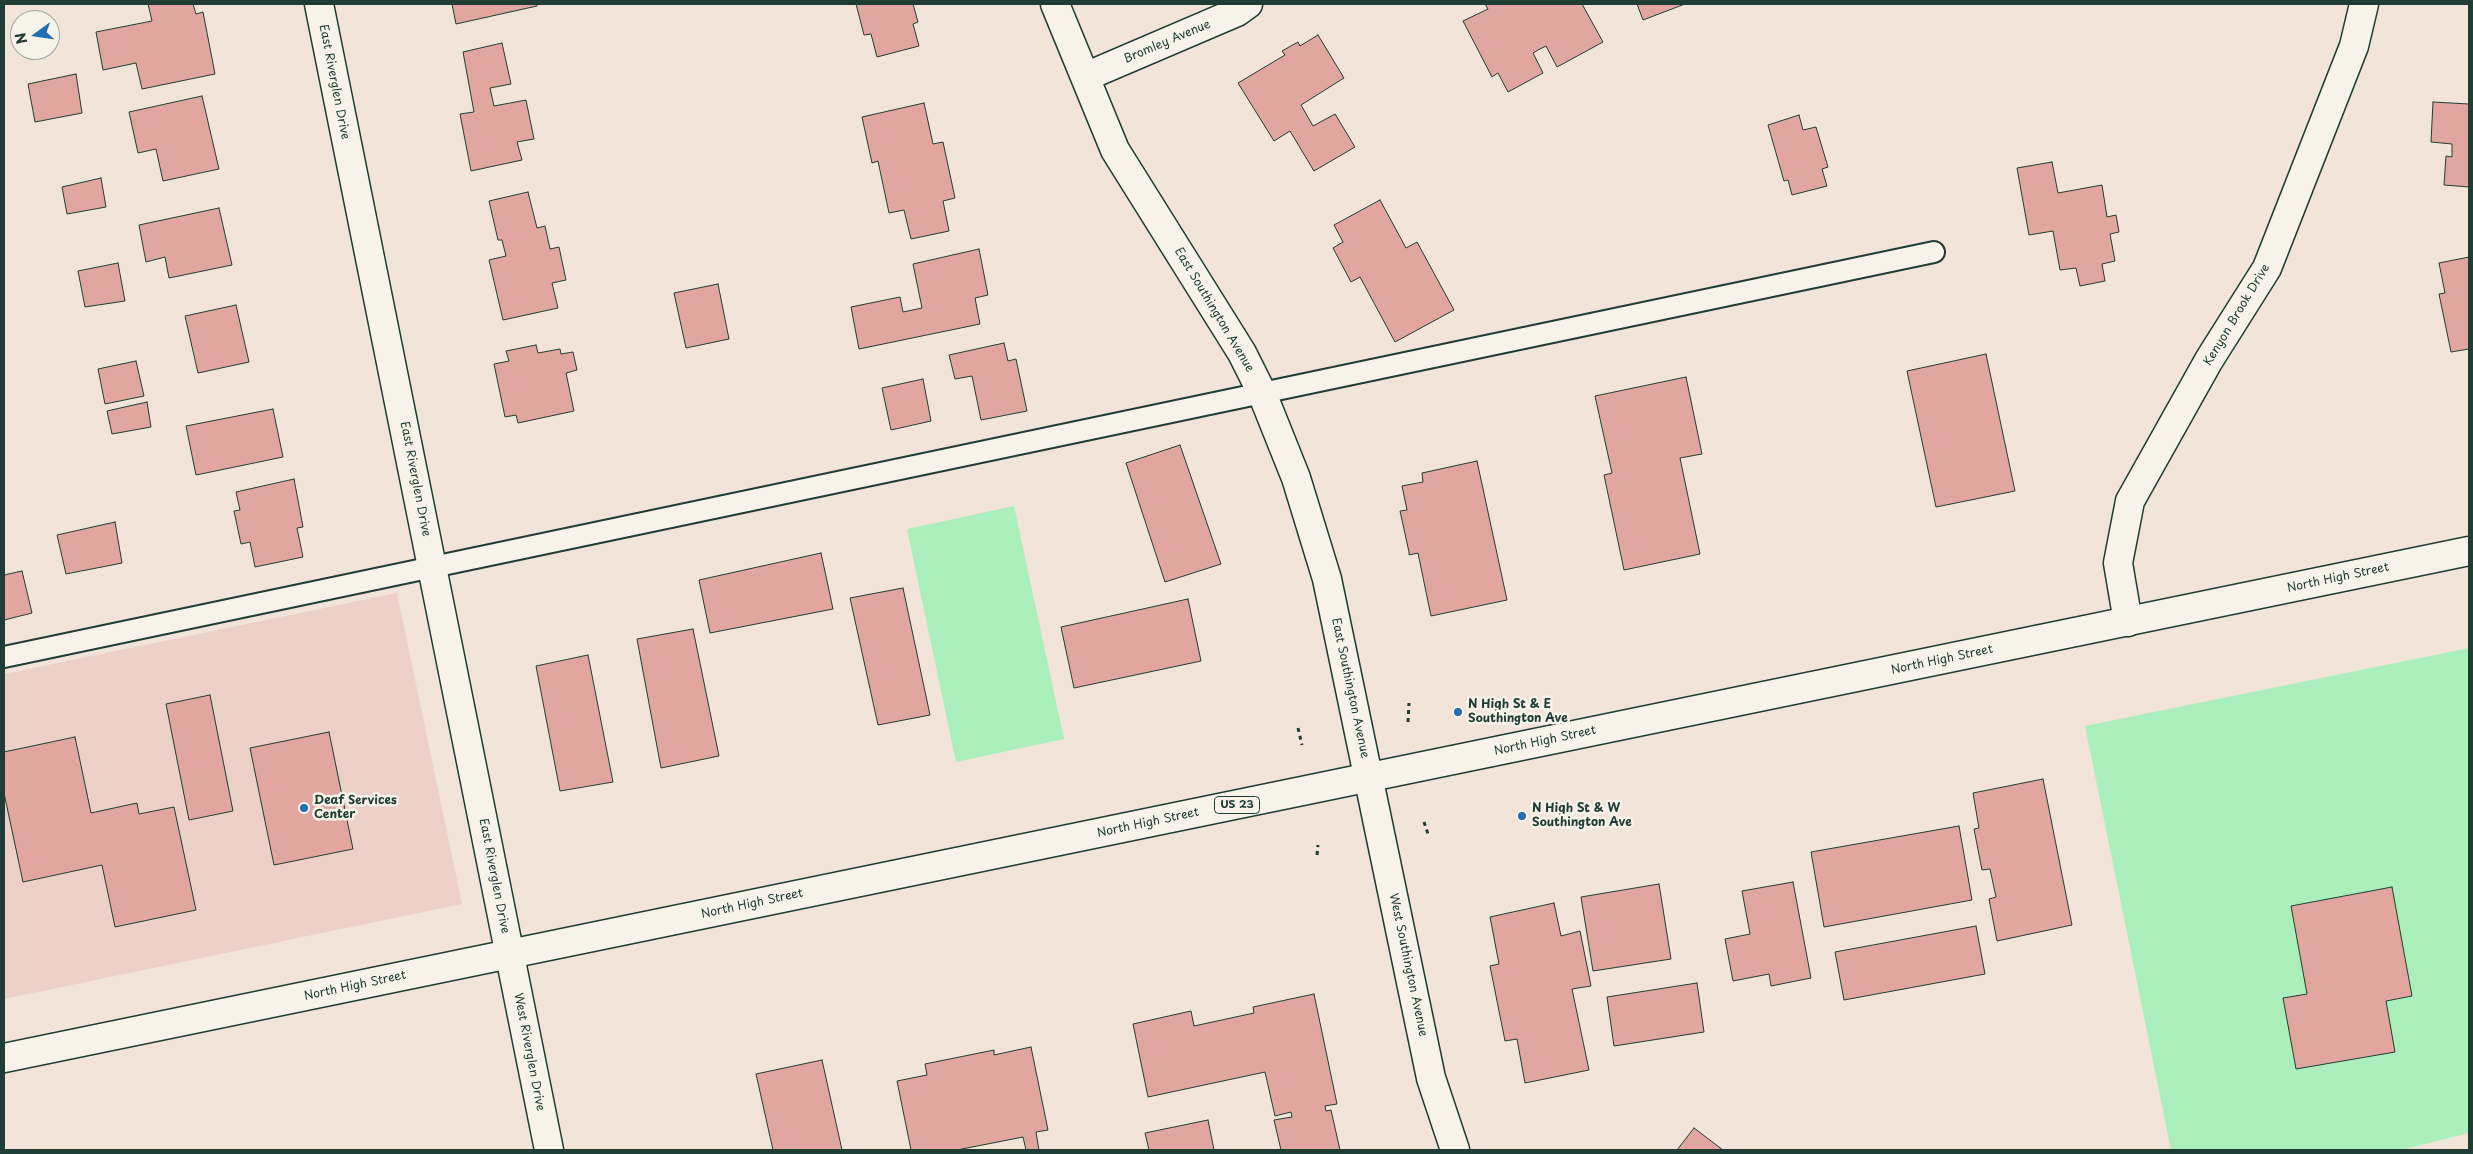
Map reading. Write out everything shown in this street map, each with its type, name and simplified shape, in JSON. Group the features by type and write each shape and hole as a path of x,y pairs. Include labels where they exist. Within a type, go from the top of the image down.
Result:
{"street":[{"name":"East Riverglen Drive","path":"319,4 509,954"},
{"name":"East Southington Avenue","path":"1055,4 1115,150 1242,354 1262,393 1296,478 1313,528 1327,579 1369,777"},
{"name":"Bromley Avenue","path":"1085,77 1237,12 1248,4"},
{"name":"Kenyon Brook Drive","path":"2128,622 2118,563 2130,501 2209,360 2266,268 2354,46 2364,4"},
{"name":"North High Street","path":"4,1058 2469,551"},
{"name":"West Southington Avenue","path":"1369,777 1431,1078 1455,1150"},
{"name":"West Riverglen Drive","path":"509,954 549,1150"}],"lane":[{"path":"2348,4 2354,46"},
{"path":"4,657 1934,252"}],"path":[{"path":"1408,722 1409,703"},
{"path":"1298,728 1302,745"},
{"path":"1424,822 1429,837"},
{"path":"1317,855 1318,845"}],"shaded area":[{"path":"397,593 462,904 4,999 4,674"}],"green space":[{"path":"1014,506 1064,739 956,762 907,529"},
{"path":"2469,648 2469,1133 2401,1150 2171,1150 2085,726"}],"building":[{"path":"148,4 193,4 196,14 203,12 215,74 142,89 136,63 103,70 96,32 152,21"},
{"path":"452,4 537,4 537,6 456,24"},
{"path":"856,4 913,4 918,22 913,24 919,46 877,57 871,34 864,35"},
{"path":"1485,4 1582,4 1603,42 1557,67 1546,46 1540,49 1533,53 1543,73 1508,92 1498,73 1492,77 1463,21 1488,9"},
{"path":"1637,4 1685,4 1643,20"},
{"path":"1318,35 1344,78 1301,105 1313,126 1335,114 1355,147 1314,171 1290,131 1274,141 1238,83 1285,55 1282,51 1298,42 1300,46"},
{"path":"502,43 511,84 490,88 494,106 526,100 534,139 517,142 522,160 471,171 460,114 474,112 463,52"},
{"path":"76,74 82,113 35,122 28,84"},
{"path":"202,96 219,169 163,181 156,149 138,153 129,112"},
{"path":"2433,102 2469,104 2469,187 2444,185 2446,156 2452,157 2452,144 2431,142"},
{"path":"924,103 933,144 943,142 955,198 943,201 949,231 911,239 904,210 889,213 878,161 872,163 862,117"},
{"path":"1799,115 1803,130 1816,127 1828,167 1822,169 1827,186 1792,195 1788,180 1784,181 1768,125"},
{"path":"2052,162 2058,193 2102,185 2107,217 2116,215 2119,232 2110,234 2115,261 2102,264 2105,281 2080,286 2076,268 2060,270 2053,231 2029,235 2017,168"},
{"path":"101,178 106,207 67,214 62,187"},
{"path":"528,192 537,228 545,226 550,249 559,247 566,280 552,283 558,308 503,320 489,260 506,256 502,240 498,240 489,201"},
{"path":"1380,200 1406,248 1417,242 1454,310 1395,342 1360,277 1351,282 1333,248 1343,242 1334,225"},
{"path":"219,208 232,265 169,278 165,257 146,262 139,225"},
{"path":"979,249 988,295 975,298 980,324 859,349 851,307 900,297 903,312 922,308 913,264"},
{"path":"2469,257 2469,349 2451,352 2439,294 2445,293 2439,263"},
{"path":"118,263 125,301 85,307 78,271"},
{"path":"718,284 729,339 686,348 674,293"},
{"path":"236,305 249,362 198,373 185,316"},
{"path":"1004,343 1008,361 1016,359 1027,411 981,420 972,376 955,379 949,355"},
{"path":"536,345 538,353 560,349 561,354 573,352 577,370 566,373 574,411 518,423 516,415 505,417 494,364 509,361 506,351"},
{"path":"1986,354 2015,491 1936,507 1907,371"},
{"path":"136,361 144,396 105,404 98,369"},
{"path":"1686,377 1702,454 1680,458 1700,554 1624,570 1604,475 1612,473 1595,396"},
{"path":"923,379 931,421 891,430 882,388"},
{"path":"147,402 151,427 112,434 107,411"},
{"path":"273,409 283,457 196,475 186,426"},
{"path":"1180,445 1221,564 1165,582 1126,463"},
{"path":"1477,461 1507,600 1431,616 1418,553 1409,555 1400,511 1407,510 1402,486 1423,482 1422,473"},
{"path":"294,479 303,527 297,528 303,557 255,567 250,542 241,544 234,511 240,510 236,492"},
{"path":"115,522 122,563 66,574 57,535"},
{"path":"821,553 833,609 710,633 699,580"},
{"path":"22,571 32,613 4,620 4,575"},
{"path":"903,588 930,715 878,725 850,598"},
{"path":"1188,599 1201,661 1074,688 1061,627"},
{"path":"693,629 719,756 661,768 637,639"},
{"path":"588,655 613,782 560,791 536,666"},
{"path":"210,695 233,811 189,820 166,704"},
{"name":"Deaf Services Center","path":"329,732 353,849 274,865 250,748"},
{"path":"75,737 91,813 137,803 139,814 174,807 196,910 115,927 102,865 23,882 4,793 4,752"},
{"path":"2043,779 2072,925 1997,941 1989,899 1996,897 1990,869 1982,870 1974,829 1979,828 1973,793"},
{"path":"1959,826 1972,900 1824,927 1811,852"},
{"path":"1793,882 1811,978 1771,986 1769,974 1733,981 1725,939 1750,934 1742,891"},
{"path":"1659,884 1671,959 1593,971 1581,897"},
{"path":"2392,887 2412,996 2386,1001 2395,1052 2296,1069 2283,998 2307,994 2291,906"},
{"path":"1554,903 1561,936 1580,931 1591,986 1572,989 1589,1070 1525,1083 1517,1039 1505,1041 1490,966 1499,964 1490,917"},
{"path":"1976,926 1985,974 1844,1000 1835,952"},
{"path":"1697,983 1704,1032 1614,1046 1607,997"},
{"path":"1314,994 1337,1104 1325,1106 1326,1111 1331,1110 1340,1150 1281,1150 1274,1120 1292,1117 1291,1112 1275,1116 1265,1072 1148,1097 1133,1024 1191,1011 1194,1026 1254,1013 1253,1007"},
{"path":"1031,1047 1048,1130 1036,1132 1039,1150 1026,1150 1023,1137 957,1150 911,1150 897,1081 927,1075 925,1064 994,1050 994,1055"},
{"path":"822,1060 842,1150 773,1150 756,1074"},
{"path":"1208,1120 1214,1150 1149,1150 1145,1133"},
{"path":"1694,1128 1723,1150 1677,1150"}],"place":[{"name":"N High St & E Southington Ave","path":"1458,712"},
{"name":"Deaf Services Center","path":"304,808"},
{"name":"N High St & W Southington Ave","path":"1522,816"}]}
